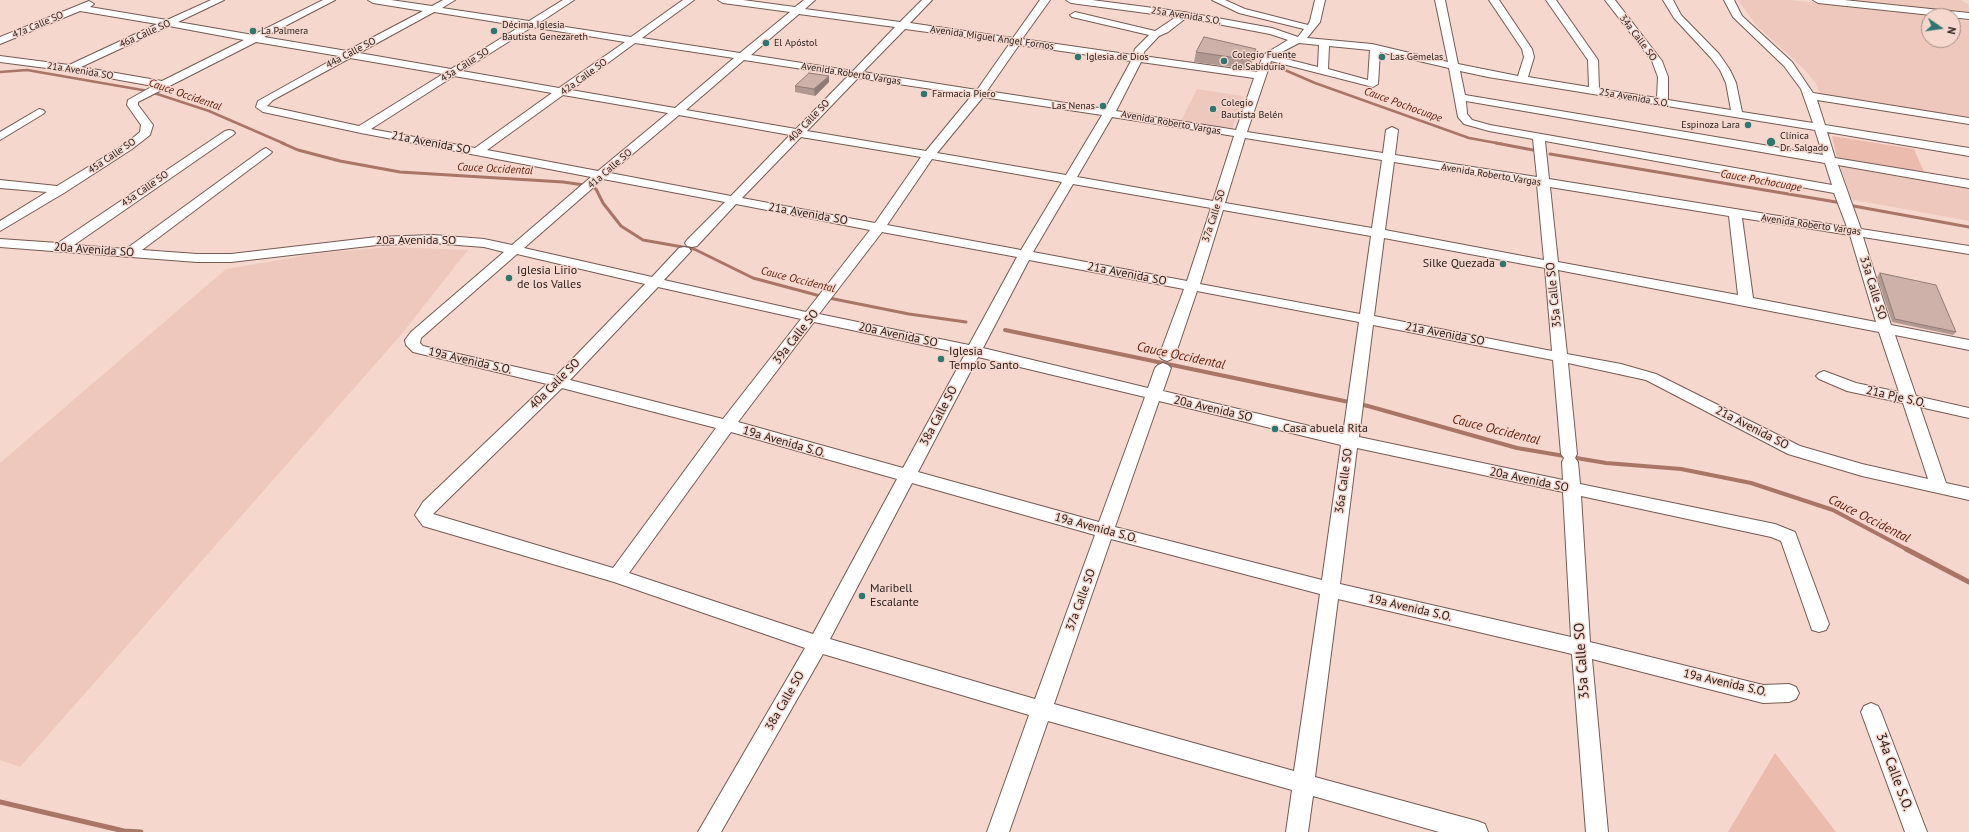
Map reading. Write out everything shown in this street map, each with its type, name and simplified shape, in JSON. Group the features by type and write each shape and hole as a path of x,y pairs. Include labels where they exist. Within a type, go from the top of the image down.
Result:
{"street":[{"name":"47a Calle SO","path":"0,41 98,0"},
{"name":"46a Calle SO","path":"70,68 219,0"},
{"name":"45a Calle SO","path":"0,227 128,147 146,133 147,125 132,105 133,100 160,84 330,0"},
{"name":"Avenida Roberto Vargas","path":"373,0 1109,113 1735,214 1855,231 1969,250"},
{"name":"44a Calle SO","path":"267,110 261,107 262,103 450,0"},
{"name":"43a Calle SO","path":"361,130 569,0"},
{"name":"42a Calle SO","path":"477,152 689,0"},
{"name":"Avenida Miguel Angel Fornos","path":"723,0 1260,76"},
{"name":"41a Calle SO","path":"412,340 593,182 810,0"},
{"name":"40a Calle SO","path":"617,576 429,521 424,515 429,507 559,382 927,0"},
{"name":"39a Calle SO","path":"617,576 727,426 879,227 929,155 980,93 1044,0"},
{"name":"25a Avenida S.O.","path":"1072,0 1184,15 1272,32 1299,40 1375,48 1522,79 1969,152"},
{"path":"1217,0 1242,11 1310,28"},
{"path":"1299,40 1315,22 1320,0"},
{"path":"1440,0 1454,65 1462,115 1468,122 1489,128 1840,190"},
{"path":"1494,0 1527,49 1529,57 1522,79"},
{"path":"1552,0 1594,60 1594,91"},
{"name":"34a Calle SO","path":"1610,0 1657,61 1663,77 1662,103"},
{"path":"1668,0 1677,16 1715,56 1725,70 1731,83 1737,115"},
{"name":"33a Calle SO","path":"1729,0 1738,17 1788,64 1809,96 1939,487"},
{"path":"1818,0 1969,16"},
{"path":"79,8 1378,233 1746,301 1969,345"},
{"path":"1075,15 1156,34"},
{"name":"38a Calle SO","path":"709,832 818,644 1025,255 1109,113 1137,59 1139,51 1156,34 1165,30 1184,15"},
{"name":"25a Avenida S.O.","path":"1267,57 1291,42 1299,40"},
{"path":"1323,71 1324,42"},
{"path":"1260,76 1267,57 1373,84 1375,48"},
{"name":"21a Avenida SO","path":"0,59 70,68 160,84"},
{"name":"37a Calle SO","path":"998,832 1155,395 1260,76"},
{"path":"1809,96 1969,121"},
{"path":"1460,97 1969,184"},
{"name":"21a Avenida SO","path":"267,110 477,152 593,182 734,200 1560,356 1651,377 1794,450 1862,470 1969,494"},
{"path":"0,137 39,112"},
{"name":"36a Calle SO","path":"1297,832 1392,130"},
{"name":"43a Calle SO","path":"62,247 229,132"},
{"name":"35a Calle SO","path":"1539,137 1545,183 1550,264 1572,489 1581,648 1597,832"},
{"path":"130,252 266,152"},
{"path":"0,184 60,190"},
{"path":"1735,214 1746,301"},
{"name":"20a Avenida SO","path":"0,243 197,258 231,258 377,241 433,239 484,243 811,317 974,351 1349,441 1783,533 1789,537 1819,624"},
{"name":"19a Avenida S.O.","path":"412,340 413,345 418,348 559,382 727,426 1106,531 1329,589 1581,648 1763,694 1789,693"},
{"name":"21a Pje S.O.","path":"1824,376 1852,387 1969,413"},
{"path":"617,576 818,644 1041,710 1477,832"},
{"name":"34a Calle S.O.","path":"1871,712 1916,832"}],"shaded area":[{"path":"1738,0 1791,0 1921,15 1921,48 1961,48 1961,20 1969,21 1969,117 1821,95 1815,82 1804,69 1757,26"},
{"path":"1838,0 1961,0 1969,5 1969,14 1961,13 1961,8 1921,9"},
{"name":"Colegio Bautista Belén","path":"1197,89 1243,96 1232,130 1181,121"},
{"path":"1832,136 1914,149 1924,172 1837,158"},
{"path":"1840,166 1969,189 1969,221 1850,199 1849,191"},
{"path":"390,247 468,250 400,336 20,767 0,760 0,463 226,269 320,253"},
{"path":"1775,753 1836,832 1728,832"}],"building":[{"path":"1204,37 1256,49 1250,60 1196,52"},
{"path":"809,73 829,76 814,89 795,86"},
{"path":"1880,273 1936,285 1956,332 1895,319"}],"waterway":[{"name":"Cauce Pochocuape","path":"1271,64 1315,83 1469,138 1502,144"},
{"name":"Cauce Occidental","path":"0,72 27,70 148,91 209,111 285,144"},
{"name":"Cauce Occidental","path":"282,143 298,150 340,161 400,172 563,182 591,186 596,189 603,203 621,226 643,240 694,249 753,278 824,297 909,314 966,322"},
{"name":"Cauce Pochocuape","path":"1496,143 1533,150"},
{"name":"Cauce Pochocuape","path":"1550,154 1842,203"},
{"name":"Cauce Pochocuape","path":"1848,205 1969,227"},
{"name":"Cauce Occidental","path":"1005,330 1368,406 1517,448 1606,463 1681,469 1751,483 1833,510 1908,550"},
{"name":"Cauce Occidental","path":"1906,549 1969,582"},
{"path":"0,802 124,831 141,832"}],"place":[{"name":"La Palmera","path":"253,31"},
{"name":"Décima Iglesia Bautista Genezareth","path":"494,31"},
{"name":"El Apóstol","path":"766,43"},
{"name":"Iglesia de Dios","path":"1078,57"},
{"name":"Las Gemelas","path":"1382,57"},
{"name":"Colegio Fuente de Sabiduría","path":"1224,61"},
{"name":"Farmacia Piero","path":"924,94"},
{"name":"Las Nenas","path":"1103,106"},
{"name":"Colegio Bautista Belén","path":"1213,109"},
{"name":"Espinoza Lara","path":"1748,125"},
{"name":"Clínica Dr. Salgado","path":"1771,142"},
{"name":"Silke Quezada","path":"1503,264"},
{"name":"Iglesia Lirio de los Valles","path":"509,278"},
{"name":"Iglesia Templo Santo","path":"941,359"},
{"name":"Casa abuela Rita","path":"1275,429"},
{"name":"Maribell Escalante","path":"862,596"}]}
